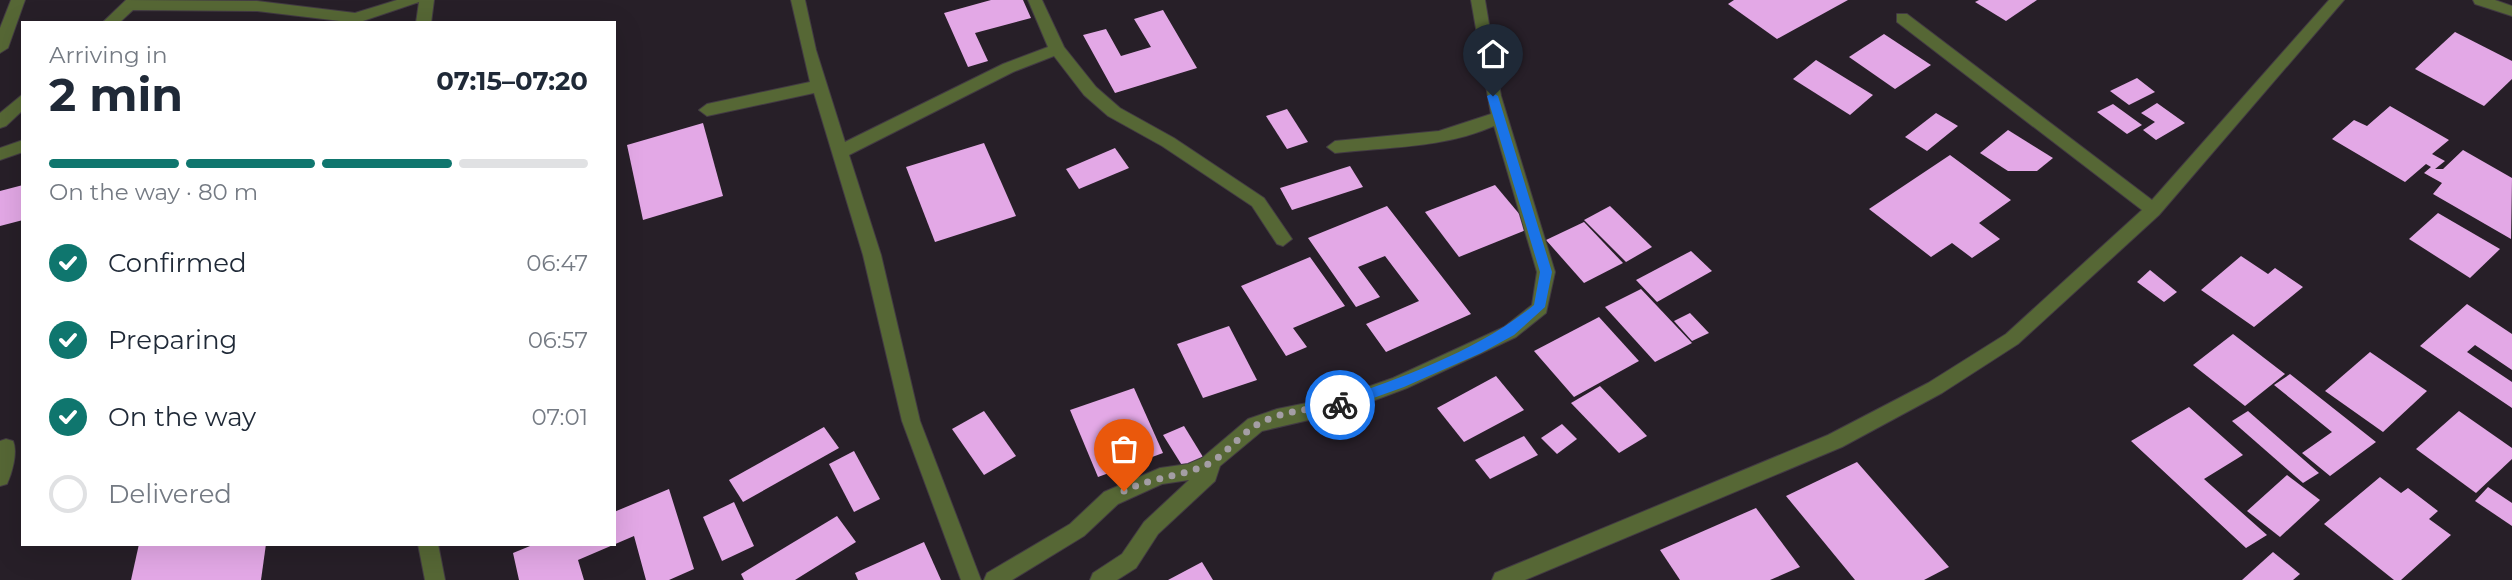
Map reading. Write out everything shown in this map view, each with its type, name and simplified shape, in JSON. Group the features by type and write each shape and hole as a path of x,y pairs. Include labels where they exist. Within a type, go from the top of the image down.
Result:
{"street":[{"path":"0,48 18,0"},
{"path":"111,21 133,2 257,6 349,20 413,0"},
{"path":"423,21 427,0"},
{"path":"798,0 818,86 872,255 911,421 971,580"},
{"path":"1035,0 1057,49 1070,69 1114,112 1168,142 1258,202 1283,239"},
{"path":"994,580 1077,530 1111,498 1160,476 1188,472 1212,461 1255,425 1288,414 1343,404 1400,383 1510,332 1540,307 1546,272 1499,117 1486,60 1478,0"},
{"path":"1502,580 1835,441 1935,388 2012,339 2153,210 2337,0"},
{"path":"2480,0 2512,11"},
{"path":"1902,18 2153,210"},
{"path":"838,153 1008,68 1057,49"},
{"path":"707,110 818,86"},
{"path":"0,122 21,102"},
{"path":"1335,147 1426,140 1483,126 1499,117"},
{"path":"0,154 21,146"},
{"path":"0,478 9,446"},
{"path":"1100,580 1129,561 1151,528 1208,475 1212,461"},
{"path":"428,546 435,580"}],"building":[{"path":"991,0 1023,0 1031,18 975,33 988,61 968,67 944,13"},
{"path":"1734,0 1848,0 1777,39 1728,4"},
{"path":"2037,0 2006,21 1975,2"},
{"path":"1163,10 1197,68 1115,93 1083,35 1106,29 1121,56 1151,47 1134,19"},
{"path":"2455,32 2512,61 2512,79 2484,106 2415,69"},
{"path":"1884,34 1931,65 1895,89 1849,57"},
{"path":"1816,60 1873,95 1850,115 1793,79"},
{"path":"2137,78 2155,92 2129,105 2110,91"},
{"path":"2157,103 2185,123 2156,140 2143,130 2155,122 2141,113"},
{"path":"2113,104 2142,125 2127,134 2097,112"},
{"path":"2390,106 2449,140 2432,154 2445,161 2435,169 2443,169 2463,150 2512,178 2511,239 2433,194 2442,183 2424,173 2431,167 2426,164 2405,182 2332,139 2354,120 2367,126"},
{"path":"1287,109 1308,142 1287,149 1266,116"},
{"path":"1936,113 1958,126 1927,151 1905,137"},
{"path":"703,123 723,196 643,220 627,145"},
{"path":"2008,130 2053,158 2037,171 2008,171 1980,153"},
{"path":"984,143 1016,216 935,242 906,167"},
{"path":"1115,148 1129,168 1079,189 1066,169"},
{"path":"1950,155 2011,200 1979,223 2000,239 1972,258 1952,243 1931,257 1869,209"},
{"path":"1350,166 1363,187 1292,210 1280,188"},
{"path":"1495,185 1531,228 1459,257 1425,212"},
{"path":"21,186 21,221 0,226 0,191"},
{"path":"1387,206 1471,314 1386,352 1366,324 1419,301 1385,256 1358,267 1380,297 1356,307 1308,238"},
{"path":"1610,206 1652,247 1626,262 1584,220"},
{"path":"2438,213 2500,249 2470,278 2409,239"},
{"path":"1584,222 1623,263 1584,283 1546,240"},
{"path":"1691,251 1712,271 1657,302 1636,280"},
{"path":"2241,256 2268,274 2275,268 2303,287 2254,327 2201,290"},
{"path":"1310,257 1345,306 1293,328 1307,347 1286,356 1241,286"},
{"path":"2150,270 2177,292 2164,302 2137,282"},
{"path":"1641,289 1692,343 1655,362 1605,307"},
{"path":"2467,304 2512,334 2512,370 2475,345 2467,352 2512,382 2512,408 2420,346"},
{"path":"1690,313 1709,333 1692,341 1674,321"},
{"path":"1599,317 1639,361 1574,397 1534,351"},
{"path":"1229,326 1257,380 1203,398 1177,344"},
{"path":"2233,334 2285,374 2245,406 2193,365"},
{"path":"2370,352 2427,391 2383,432 2325,391"},
{"path":"2290,374 2376,442 2330,476 2302,453 2332,432 2274,385"},
{"path":"1496,376 1524,410 1464,442 1437,408"},
{"path":"1600,386 1647,436 1619,453 1571,403"},
{"path":"1134,388 1163,453 1098,477 1070,410"},
{"path":"2189,407 2243,455 2204,479 2267,535 2246,548 2131,441"},
{"path":"984,411 1016,456 984,475 952,429"},
{"path":"2248,411 2319,473 2303,483 2232,421"},
{"path":"2459,411 2512,448 2512,459 2476,493 2416,449"},
{"path":"1562,424 1577,439 1557,454 1541,438"},
{"path":"1184,426 1203,457 1183,467 1163,435"},
{"path":"824,427 839,448 743,502 729,480"},
{"path":"1524,436 1538,455 1490,479 1475,460"},
{"path":"854,451 880,499 854,512 829,464"},
{"path":"1857,462 1949,567 1924,580 1855,580 1786,496"},
{"path":"2287,475 2320,500 2280,537 2247,511"},
{"path":"2380,477 2401,493 2408,488 2438,511 2429,519 2451,535 2401,580 2394,580 2324,524"},
{"path":"2488,487 2512,503 2512,526 2475,501"},
{"path":"669,489 694,569 669,580 646,580 634,536 616,544 616,511"},
{"path":"734,502 754,546 722,561 703,517"},
{"path":"1756,508 1800,567 1770,580 1680,580 1660,550"},
{"path":"837,516 856,542 795,580 744,580 741,574"},
{"path":"924,542 941,580 858,580 855,573"},
{"path":"139,546 266,546 261,580 131,580"},
{"path":"530,546 611,546 578,560 584,580 519,580 513,553"},
{"path":"2273,552 2300,574 2293,580 2242,580"},
{"path":"1202,562 1213,580 1168,580"}],"way so far":[{"path":"1124,491 1160,476 1188,472 1209,464 1255,425 1310,409 1340,405"}],"route":[{"path":"1340,405 1400,383 1476,349 1510,332 1540,307 1546,272 1493,96"}]}
